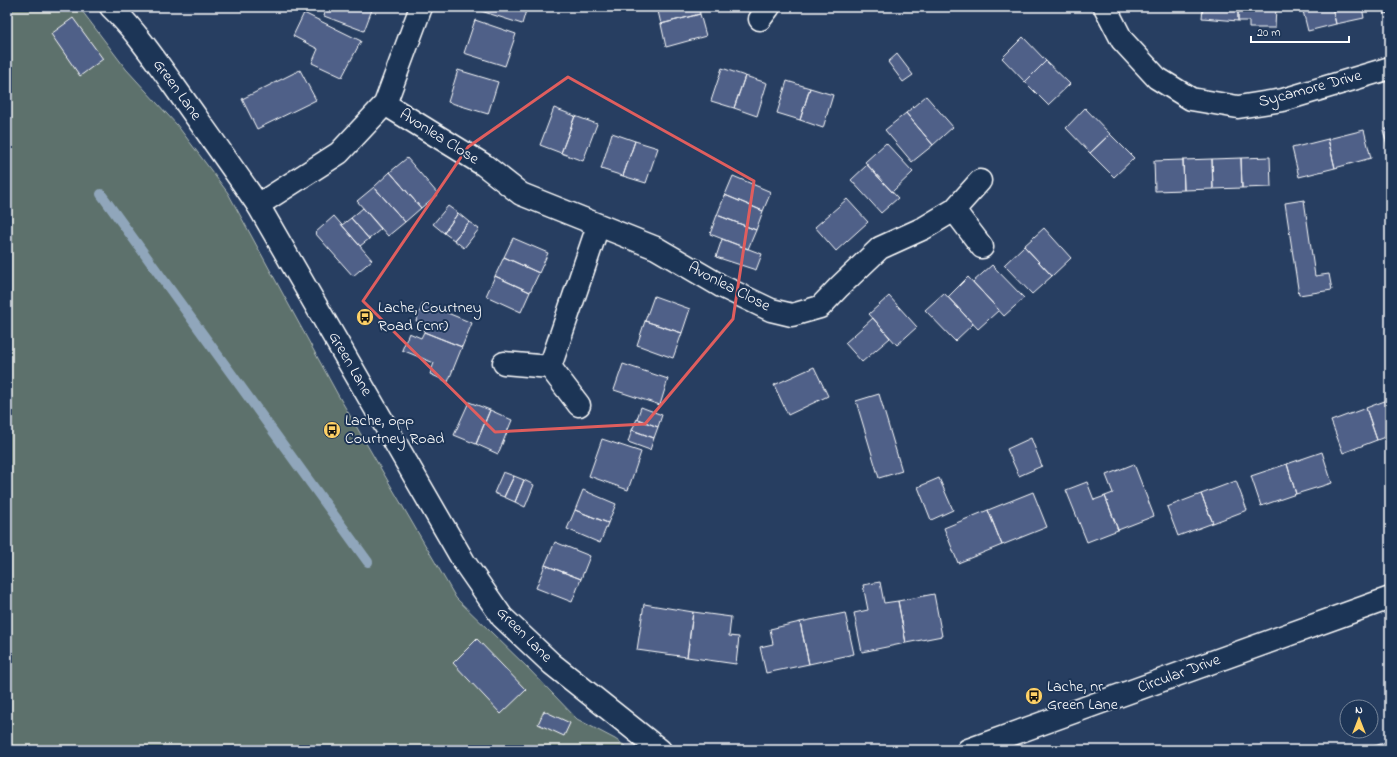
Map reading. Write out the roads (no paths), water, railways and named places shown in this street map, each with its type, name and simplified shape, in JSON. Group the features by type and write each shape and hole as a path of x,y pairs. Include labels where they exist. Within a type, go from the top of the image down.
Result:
{"street":[{"name":"Green Lane","path":"112,7 125,20 162,69 224,154 258,205 464,562 502,617 552,664 660,750"},
{"path":"258,205 339,153 384,104 421,7"},
{"name":"Sycamore Drive","path":"1105,7 1122,40 1158,78 1191,99 1238,107 1283,100 1390,68"},
{"name":"Avonlea Close","path":"384,104 484,165 521,194 656,248 721,286 771,310 792,315 820,307 880,248 924,228 954,210 980,181"},
{"path":"954,210 982,247"},
{"path":"550,367 598,226"},
{"path":"504,363 550,367 579,405"},
{"name":"Circular Drive","path":"968,750 1390,598"}],"waterway":[{"path":"101,194 368,562"}],"place":[{"name":"Lache, Courtney Road (cnr)","path":"365,317"},
{"name":"Lache, opp Courtney Road","path":"332,430"},
{"name":"Lache, nr Green Lane","path":"1034,696"}]}
